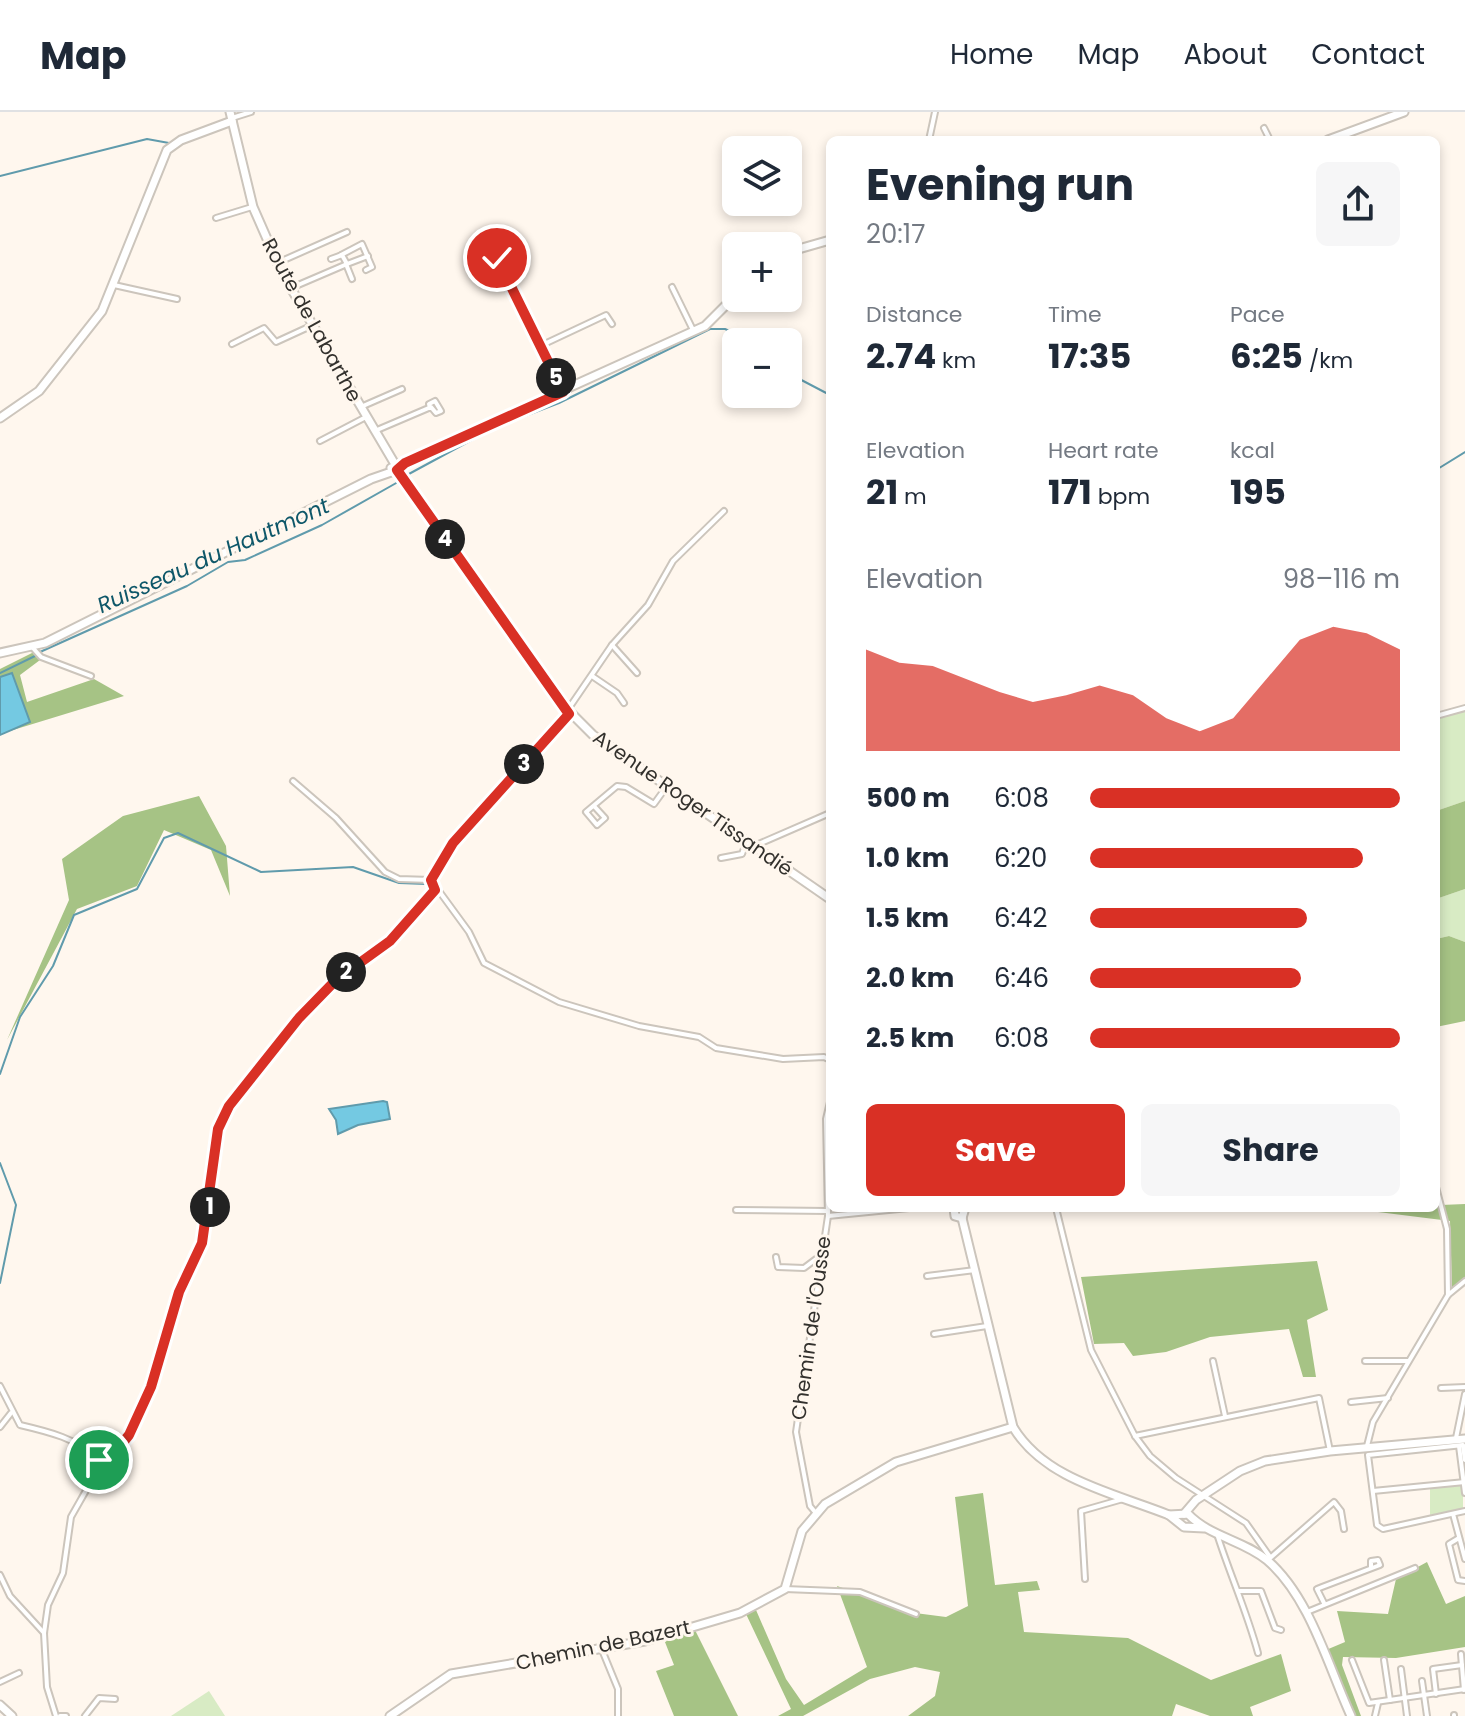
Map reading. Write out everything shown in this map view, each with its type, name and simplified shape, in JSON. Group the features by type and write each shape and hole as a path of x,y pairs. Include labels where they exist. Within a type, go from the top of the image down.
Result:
{"street":[{"path":"0,418 44,386 97,318 114,285 167,150 181,140 231,117 251,112"},
{"path":"930,136 935,112"},
{"path":"1339,136 1404,112"},
{"name":"Route de Labarthe","path":"231,117 253,207 277,263 396,468"},
{"path":"1264,128 1268,136"},
{"path":"216,218 253,207"},
{"path":"277,263 347,232"},
{"path":"802,248 826,241"},
{"path":"331,259 361,244 372,267 366,270"},
{"path":"341,255 352,279"},
{"path":"291,288 368,256"},
{"path":"487,262 500,260 563,392"},
{"path":"114,285 177,299"},
{"path":"672,287 694,332"},
{"path":"2,657 33,648 386,472 694,332 711,323 722,311"},
{"path":"540,346 606,315 612,324"},
{"path":"232,344 264,328 276,342 313,325"},
{"path":"361,407 402,389"},
{"path":"375,432 430,408"},
{"path":"320,441 366,417"},
{"name":"Avenue Roger Tissandié","path":"396,468 570,712 593,735 826,896"},
{"path":"431,880 453,843 570,712 612,645 648,605 673,561 724,511"},
{"path":"612,645 637,673"},
{"path":"33,648 41,657 91,676"},
{"path":"592,676 617,693 624,703"},
{"path":"1440,715 1465,708"},
{"path":"293,781 336,818 389,875 405,880 431,880"},
{"path":"594,806 605,818 597,825 586,812 621,785 654,804 667,786"},
{"path":"754,846 826,815"},
{"path":"721,858 742,854 746,840"},
{"path":"431,880 435,890 469,932 484,963 559,1002 639,1026 699,1037 716,1048 783,1059 826,1058"},
{"path":"60,1716 47,1687 44,1633 48,1605 63,1573 71,1517 99,1460 116,1451 129,1435 151,1387 179,1292 202,1243 218,1129 229,1106 299,1018 336,980 390,941 435,890"},
{"path":"1440,1202 1447,1229 1448,1295"},
{"path":"736,1210 828,1214 855,1212"},
{"path":"954,1212 955,1216 962,1218"},
{"path":"964,1212 962,1218 1013,1427 1041,1462 1169,1515 1186,1519 1269,1559"},
{"path":"1057,1212 1091,1350 1135,1436 1150,1456 1246,1523 1305,1614 1351,1716"},
{"name":"Chemin de l'Ousse","path":"813,1509 796,1432 828,1214"},
{"path":"776,1257 778,1267 803,1268 814,1263 822,1253"},
{"path":"927,1276 975,1270"},
{"path":"1367,1448 1373,1422 1408,1361 1448,1295 1465,1281"},
{"path":"934,1334 988,1326"},
{"path":"1213,1361 1225,1416"},
{"path":"1365,1361 1408,1361"},
{"path":"0,1386 11,1413 20,1425 60,1437 92,1452 99,1460"},
{"path":"1441,1388 1465,1387"},
{"path":"1465,1394 1461,1441 1465,1493"},
{"path":"1135,1436 1319,1398 1330,1451"},
{"path":"1351,1402 1388,1398"},
{"path":"0,1427 3,1418 11,1413"},
{"path":"916,1614 860,1592 785,1589 813,1509 896,1462 1013,1427"},
{"path":"1186,1519 1193,1503 1203,1495 1240,1471 1265,1461 1330,1451 1461,1441"},
{"path":"1461,1441 1465,1460"},
{"path":"1461,1441 1368,1455 1377,1525 1383,1529 1465,1511"},
{"path":"1373,1491 1464,1482"},
{"path":"1085,1579 1081,1511 1087,1506 1117,1503 1124,1497"},
{"path":"1269,1559 1334,1502 1341,1511 1344,1529"},
{"path":"1453,1514 1465,1559"},
{"path":"1217,1534 1237,1591 1243,1599 1258,1653"},
{"path":"1459,1538 1449,1544 1458,1580 1465,1581"},
{"path":"1324,1603 1317,1589 1371,1568"},
{"path":"1305,1614 1324,1603 1415,1568"},
{"path":"0,1575 10,1596 44,1633"},
{"name":"Chemin de Bazert","path":"390,1716 451,1674 645,1641 740,1613 785,1589"},
{"path":"1237,1591 1261,1591 1275,1628 1281,1630"},
{"path":"601,1649 618,1689 618,1716"},
{"path":"1352,1660 1369,1703 1378,1703 1464,1690 1461,1654"},
{"path":"1384,1660 1390,1700"},
{"path":"1436,1694 1433,1669 1462,1665"},
{"path":"1401,1669 1407,1716"},
{"path":"0,1682 19,1673"},
{"path":"1422,1681 1427,1716"},
{"path":"85,1716 99,1698 115,1699"},
{"path":"1375,1716 1378,1703"},
{"path":"0,1705 12,1716"}],"green space":[{"path":"34,652 40,660 20,675 27,702 94,679 124,696 0,734 0,669"},
{"path":"1465,710 1465,801 1440,810 1440,717"},
{"path":"199,796 226,846 230,896 211,850 164,830 137,886 77,909 7,1040 69,900 62,859 123,816"},
{"path":"1465,801 1465,889 1440,898 1440,810"},
{"path":"1465,889 1465,942 1449,936 1440,938 1440,898"},
{"path":"1449,936 1465,942 1465,1021 1440,1026 1440,938"},
{"path":"1465,1204 1465,1277 1452,1289 1450,1221 1378,1212 1440,1212 1440,1205"},
{"path":"1317,1261 1328,1310 1307,1320 1316,1377 1303,1377 1289,1329 1210,1337 1166,1352 1133,1356 1124,1343 1094,1344 1081,1277"},
{"path":"1459,1485 1463,1489 1463,1508 1430,1515 1430,1488"},
{"path":"983,1493 995,1585 1037,1581 1040,1590 1018,1592 1024,1632 1128,1638 1211,1680 1281,1654 1291,1691 1250,1707 1253,1716 1210,1716 1176,1704 1172,1716 908,1716 935,1696 940,1672 915,1667 870,1679 803,1716 778,1716 791,1709 746,1614 756,1610 786,1679 804,1705 867,1667 837,1586 915,1613 946,1617 968,1606 955,1497"},
{"path":"1427,1562 1446,1604 1465,1596 1465,1647 1396,1658 1343,1657 1342,1665 1361,1716 1355,1716 1326,1650 1345,1642 1337,1611 1388,1614 1396,1579"},
{"path":"695,1630 738,1716 674,1716 656,1671 674,1665 663,1637"},
{"path":"209,1691 225,1716 171,1716"}],"water":[{"path":"12,673 30,722 0,735 0,677"},
{"path":"387,1102 390,1119 358,1125 338,1134 336,1120 329,1109"}],"waterway":[{"path":"0,176 147,139 169,143"},
{"name":"Ruisseau du Hautmont","path":"407,475 492,429 559,403 710,329 722,329"},
{"name":"Ruisseau du Hautmont","path":"802,380 826,393"},
{"name":"Ruisseau du Hautmont","path":"1440,468 1465,452"},
{"name":"Ruisseau du Hautmont","path":"40,652 187,586 228,562 245,560 322,525 398,482"},
{"name":"Ruisseau du Hautmont","path":"0,673 35,656"},
{"path":"0,1074 20,1017 53,966 74,915 137,889 164,838 178,833 261,872 353,867 399,883 426,884 433,890"},
{"path":"0,1163 16,1205 0,1283"}],"route":[{"path":"99,1460 116,1451 129,1435 151,1387 179,1292 202,1243 210,1208 218,1129 229,1106 289,1029 336,980 390,941 414,917 435,890 431,880 453,843 570,712 397,470 405,463 563,392 497,258"}]}
